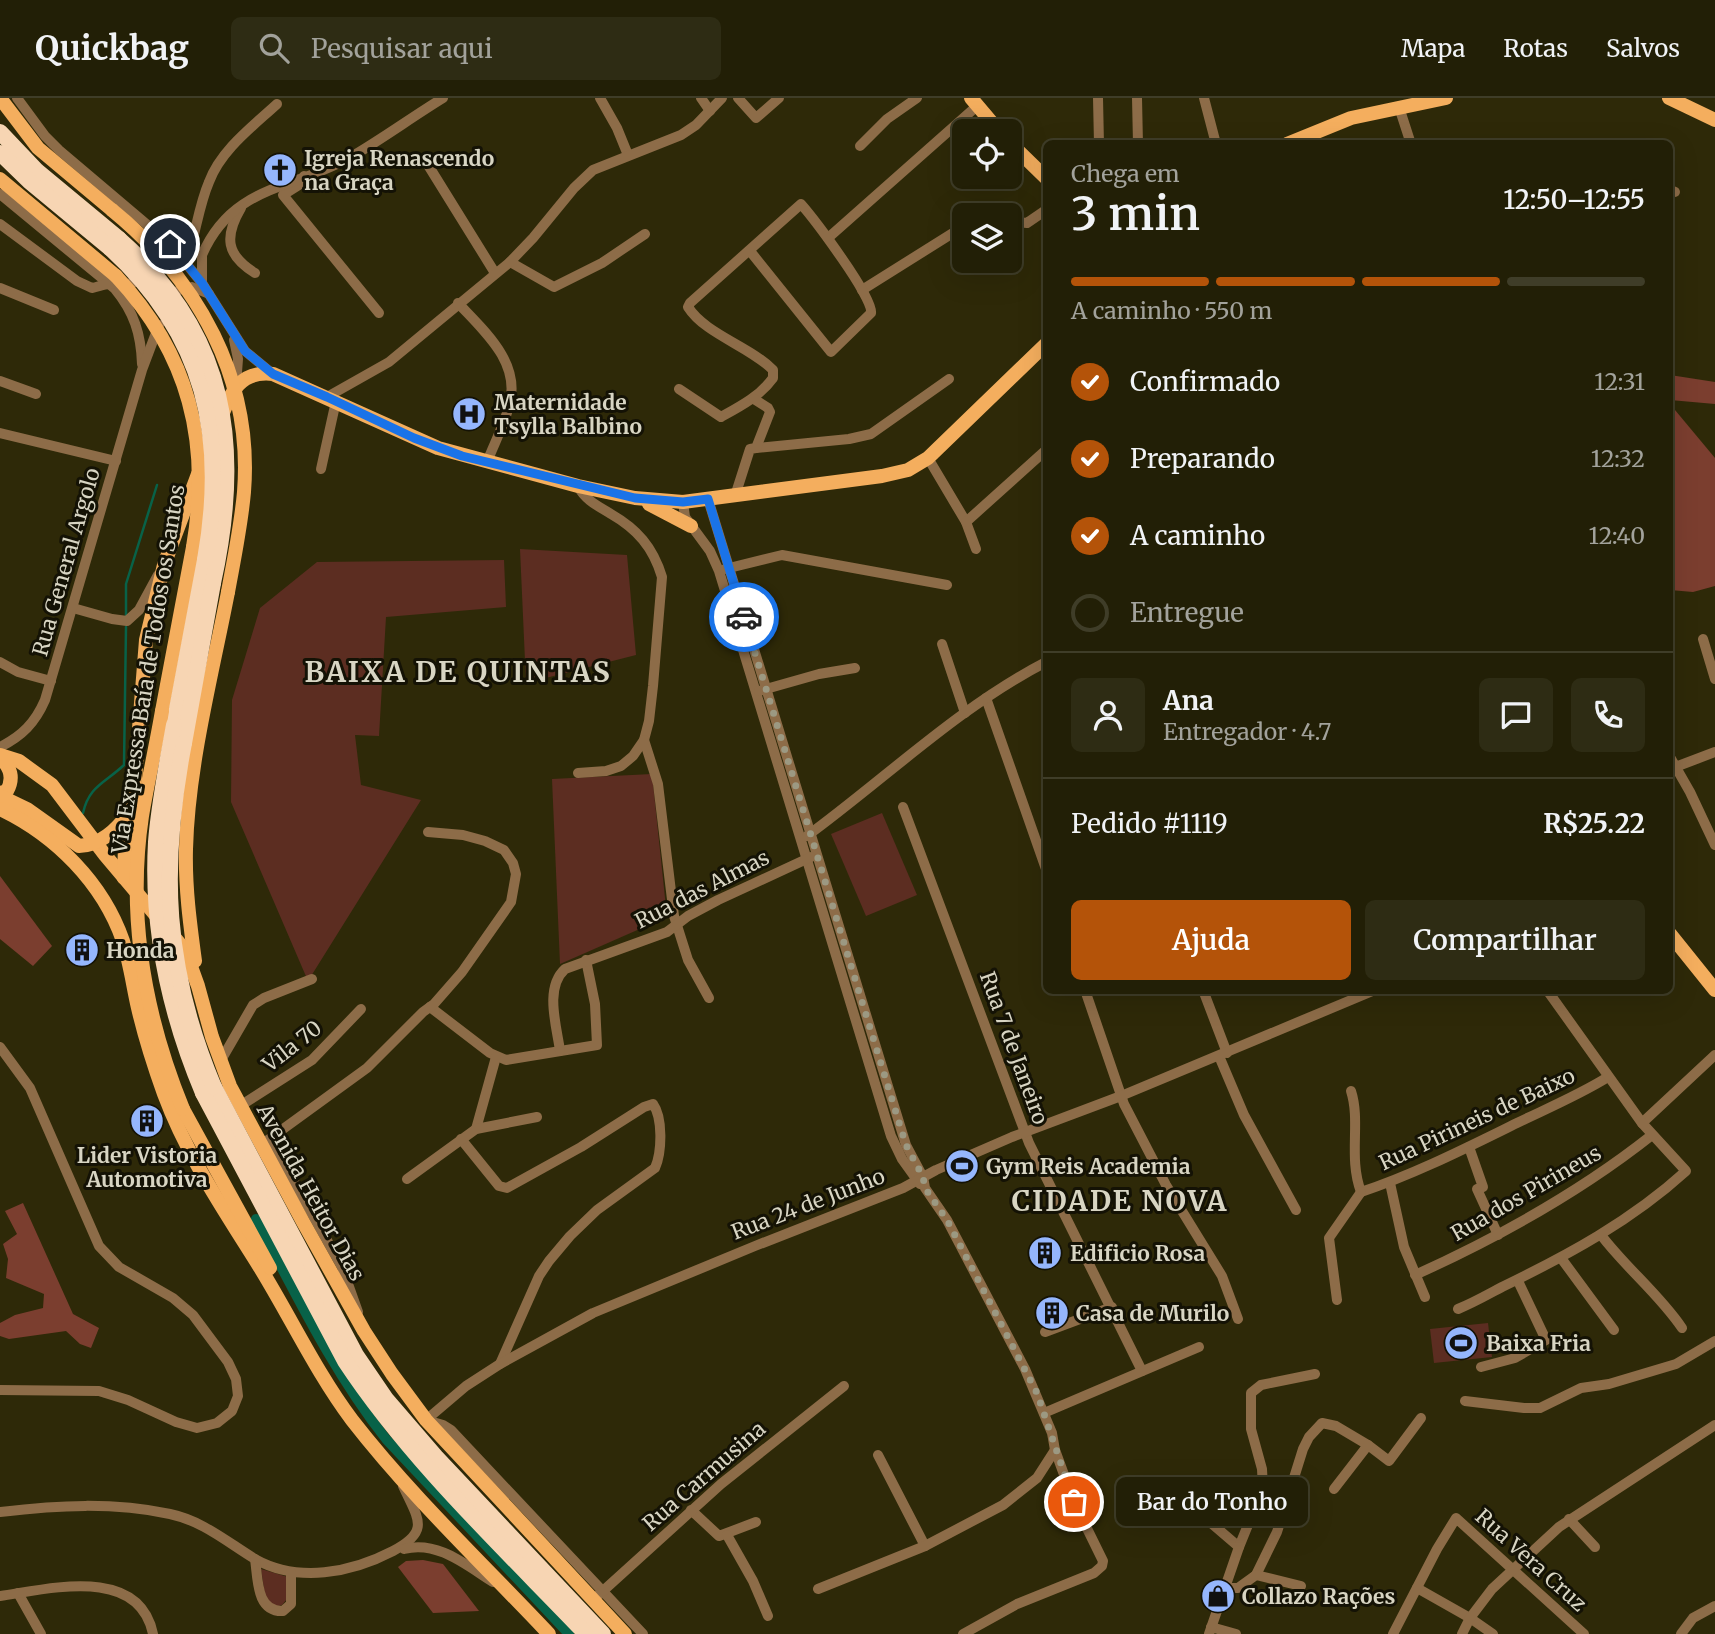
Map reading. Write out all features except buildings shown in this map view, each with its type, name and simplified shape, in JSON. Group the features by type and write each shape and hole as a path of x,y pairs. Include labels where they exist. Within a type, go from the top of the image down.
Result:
{"highway":[{"name":"Via Expressa Baía de Todos os Santos","path":"0,132 37,171 114,243 147,285 184,345 209,417 214,466 213,507 160,799 156,842 156,921 170,1001 187,1056 350,1343 386,1399 429,1449 603,1634"},
{"name":"Via Expressa Baía de Todos os Santos","path":"0,153 29,181 157,276 184,315 208,362 216,388 226,441 228,487 223,533 173,802 170,843 170,920 177,971 208,1090 345,1361 363,1388 426,1465 586,1634"}],"main road":[{"path":"1,98 38,148 146,239 184,283 212,331 231,381 242,439 242,513 198,748 188,820 186,884 198,986"},
{"path":"1297,140 1351,118 1446,98"},
{"path":"1669,98 1715,120"},
{"path":"974,102 989,119"},
{"path":"1022,155 1043,175"},
{"name":"Via Expressa Baía de Todos os Santos","path":"0,179 116,276 140,303 163,338 183,383 197,433 199,515 142,818 137,875 138,928 144,982 167,1071 183,1109 275,1276 303,1339"},
{"path":"124,878 146,640 163,565 226,407 236,388 255,373 273,374 438,448 578,486 635,498 683,502 896,473 919,465 1043,347"},
{"path":"635,498 691,526"},
{"path":"0,756 10,769 12,780 7,791 0,794"},
{"name":"Avenida Heitor Dias","path":"0,756 19,761 52,785 96,844 185,950 220,1062 240,1106 266,1142 365,1331 426,1420 598,1596 625,1634"},
{"path":"0,794 27,809 79,846 96,844 116,828 130,811"},
{"path":"0,809 42,833 88,879 104,902 116,925 129,964 150,1055 178,1125 225,1212 339,1401 398,1474 549,1634"},
{"path":"129,964 136,937 150,927 166,926"},
{"path":"1673,938 1715,990"}],"street":[{"path":"17,98 59,150 155,230 181,257 202,283 245,351 273,374"},
{"path":"202,283 202,255 214,230 243,205 272,188 351,157 443,98"},
{"path":"600,98 628,155"},
{"path":"701,98 710,111"},
{"path":"321,469 331,399 389,362 510,262 586,175 601,165 681,135 722,98"},
{"path":"738,98 756,118 779,98"},
{"path":"860,146 887,120 917,98"},
{"path":"1098,98 1098,140"},
{"path":"1137,98 1138,140"},
{"path":"1204,98 1215,140"},
{"path":"828,238 974,102"},
{"path":"191,246 208,183 215,168 236,142 277,104"},
{"path":"1399,107 1410,140"},
{"path":"428,164 495,273"},
{"path":"304,176 302,183 283,195 379,313"},
{"path":"0,194 109,284 125,302 133,315 141,346 142,370"},
{"path":"679,389 721,417 754,399 773,377 773,370 764,361 695,316 688,307 801,204 828,238 862,290 872,306 871,313 831,352 750,251"},
{"path":"243,205 231,229 230,240 236,258 255,273"},
{"path":"1022,222 1027,223 1043,212"},
{"path":"0,224 85,286 92,288 134,283 149,272 156,256 155,230"},
{"path":"155,230 191,246 202,255"},
{"path":"510,262 554,287 602,263 645,234"},
{"path":"862,290 952,234"},
{"name":"Rua General Argolo","path":"0,747 19,736 32,724 41,709 142,370 161,317 172,297 187,287 209,294"},
{"path":"0,288 54,310"},
{"path":"458,303 492,339 505,361 511,383 510,404 487,462"},
{"path":"231,330 238,359 236,388"},
{"path":"735,496 750,449 839,440 870,434 949,379"},
{"path":"0,382 36,394"},
{"path":"754,399 770,412 756,448"},
{"path":"0,433 116,461"},
{"path":"966,522 1043,453"},
{"path":"928,458 966,522 976,549"},
{"path":"578,486 588,500 640,535 657,562 662,577 653,686 644,740 633,756 621,766 606,771 578,773"},
{"path":"708,499 724,570 901,1147 947,1220 1025,1369 1044,1413 1074,1502 1103,1561 1102,1566 1094,1573 1017,1604 962,1634"},
{"path":"683,502 685,517 724,570"},
{"path":"724,570 782,555 947,585"},
{"path":"73,608 112,620 127,621 139,610 163,565"},
{"path":"1703,639 1713,662 1715,679"},
{"path":"942,644 965,713"},
{"path":"0,662 18,672 51,681"},
{"path":"806,836 965,713 1043,664"},
{"path":"761,690 819,674 855,668"},
{"path":"986,698 1043,860"},
{"path":"644,740 658,784 672,908 688,960 709,998"},
{"path":"1673,763 1715,752"},
{"path":"1673,767 1690,792 1715,845"},
{"name":"Rua 7 de Janeiro","path":"903,807 1024,1133 1142,1371"},
{"path":"266,1142 368,1068 462,972 506,912 513,895 516,874 509,856 496,846 463,835 428,832"},
{"name":"Rua das Almas","path":"560,1051 554,998 557,978 565,969 667,932 688,916 718,900 812,856"},
{"path":"430,1007 496,1057 506,1060 597,1045 595,1004 586,960"},
{"path":"220,1062 253,1005 312,979"},
{"path":"1086,994 1121,1096 1166,1185 1222,1276 1238,1319"},
{"path":"1204,994 1244,1115 1296,1210"},
{"name":"Rua 24 de Junho","path":"426,1420 466,1386 500,1364 593,1314 922,1182 1024,1133 1223,1055 1366,994"},
{"path":"1458,1309 1518,1281 1601,1235 1646,1206 1686,1171 1642,1123 1550,994"},
{"name":"Vila 70","path":"240,1106 312,1060 361,1009"},
{"path":"0,1047 30,1087 99,1246 119,1267 173,1298 193,1315 228,1362 239,1388 236,1403 225,1418 207,1427 197,1428 99,1391 0,1390"},
{"path":"1642,1123 1715,1055"},
{"path":"475,1129 496,1057"},
{"name":"Rua Pirineis de Baixo","path":"1361,1192 1469,1147 1608,1077"},
{"path":"1337,1300 1329,1238 1361,1192 1354,1155 1354,1106 1351,1091"},
{"path":"461,1139 499,1186 507,1188 581,1147 643,1107 653,1104 657,1111 660,1141 655,1168 590,1216 549,1261 539,1276 500,1364"},
{"path":"407,1179 475,1129 537,1117"},
{"name":"Rua dos Pirineus","path":"1415,1275 1498,1235 1596,1178 1652,1135"},
{"path":"1469,1147 1483,1187 1477,1189 1498,1235"},
{"path":"1390,1182 1400,1233 1424,1297"},
{"path":"1601,1235 1682,1328"},
{"path":"1561,1258 1614,1330"},
{"path":"1481,1367 1515,1357 1546,1340 1518,1281"},
{"path":"1045,1332 1112,1307"},
{"path":"1465,1401 1540,1408 1574,1391 1670,1366 1715,1341"},
{"path":"1044,1413 1199,1347"},
{"path":"1236,1634 1210,1630 1263,1488 1262,1469 1251,1429 1251,1393 1261,1385 1315,1374"},
{"name":"Rua Carmusina","path":"598,1596 691,1510 844,1386"},
{"path":"1226,1588 1238,1588 1256,1575 1277,1532 1303,1450 1322,1423 1329,1423 1368,1445 1389,1461 1421,1418"},
{"path":"1462,1634 1470,1618 1492,1589 1569,1519 1715,1425"},
{"path":"1334,1489 1368,1445"},
{"path":"817,1589 925,1546 1013,1498 1037,1478 1055,1451"},
{"path":"878,1455 925,1546"},
{"path":"0,1512 92,1504 146,1510 190,1520 208,1528 256,1559 291,1573 331,1572 391,1552 416,1535 418,1525 398,1474"},
{"path":"1206,1490 1203,1520 1211,1523 1239,1547"},
{"path":"691,1510 715,1534 722,1536 755,1522"},
{"name":"Rua Vera Cruz","path":"1393,1634 1456,1518 1584,1634"},
{"path":"1569,1519 1595,1547"},
{"path":"727,1535 753,1580 768,1616"},
{"path":"391,1552 419,1546 438,1550 509,1592"},
{"path":"256,1559 261,1596 266,1606 274,1611 283,1611 291,1604 291,1573"},
{"path":"1256,1575 1301,1586"},
{"path":"0,1596 79,1585 114,1590 138,1604 146,1613 153,1634"},
{"path":"1417,1588 1493,1634"},
{"path":"18,1593 41,1634"},
{"path":"598,1596 643,1634"},
{"path":"1681,1634 1693,1618 1715,1606"}],"shaded area":[{"path":"1673,375 1715,382 1715,404 1673,400"},
{"path":"1673,408 1715,458 1715,586 1693,592 1673,590"},
{"path":"520,549 627,555 636,655 526,683"},
{"path":"504,560 506,607 386,617 379,736 355,735 361,785 421,800 308,981 231,802 232,700 260,608 317,562"},
{"path":"652,774 667,917 560,964 552,779"},
{"path":"882,813 917,895 866,916 831,834"},
{"path":"0,876 52,946 33,966 0,939"},
{"path":"23,1203 73,1314 99,1328 91,1348 80,1344 66,1331 9,1339 0,1336 0,1323 15,1315 43,1308 44,1294 6,1278 8,1259 3,1244 17,1234 5,1211"},
{"name":"Baixa Fria","path":"1488,1323 1492,1357 1434,1363 1430,1329"},
{"path":"423,1560 443,1564 479,1611 433,1613 398,1567 406,1561"},
{"path":"261,1569 288,1577 287,1599 282,1605 274,1607 265,1596"}],"waterway":[{"path":"126,616 126,584 157,485"},
{"path":"83,813 94,791 124,765 126,627"},
{"path":"256,1219 332,1360 386,1439 569,1634"}],"way so far":[{"path":"744,617 906,1145 923,1177 925,1188 947,1220 1037,1393 1074,1502"}],"place":[{"name":"Igreja Renascendo na Graça","path":"280,170"},
{"name":"Maternidade Tsylla Balbino","path":"469,414"},
{"name":"Honda","path":"82,950"},
{"name":"Lider Vistoria Automotiva","path":"147,1121"},
{"name":"Gym Reis Academia","path":"962,1166"},
{"name":"Edificio Rosa","path":"1045,1253"},
{"name":"Casa de Murilo","path":"1052,1313"},
{"name":"Baixa Fria","path":"1461,1343"},
{"name":"Bar do Tonho","path":"1074,1502"},
{"name":"Collazo Rações","path":"1218,1596"}],"district":[{"name":"BAIXA DE QUINTAS","path":"458,672"},
{"name":"CIDADE NOVA","path":"1120,1201"}],"route":[{"path":"170,244 202,283 245,351 273,374 384,425 462,456 635,498 666,502 708,499 744,617"}]}
